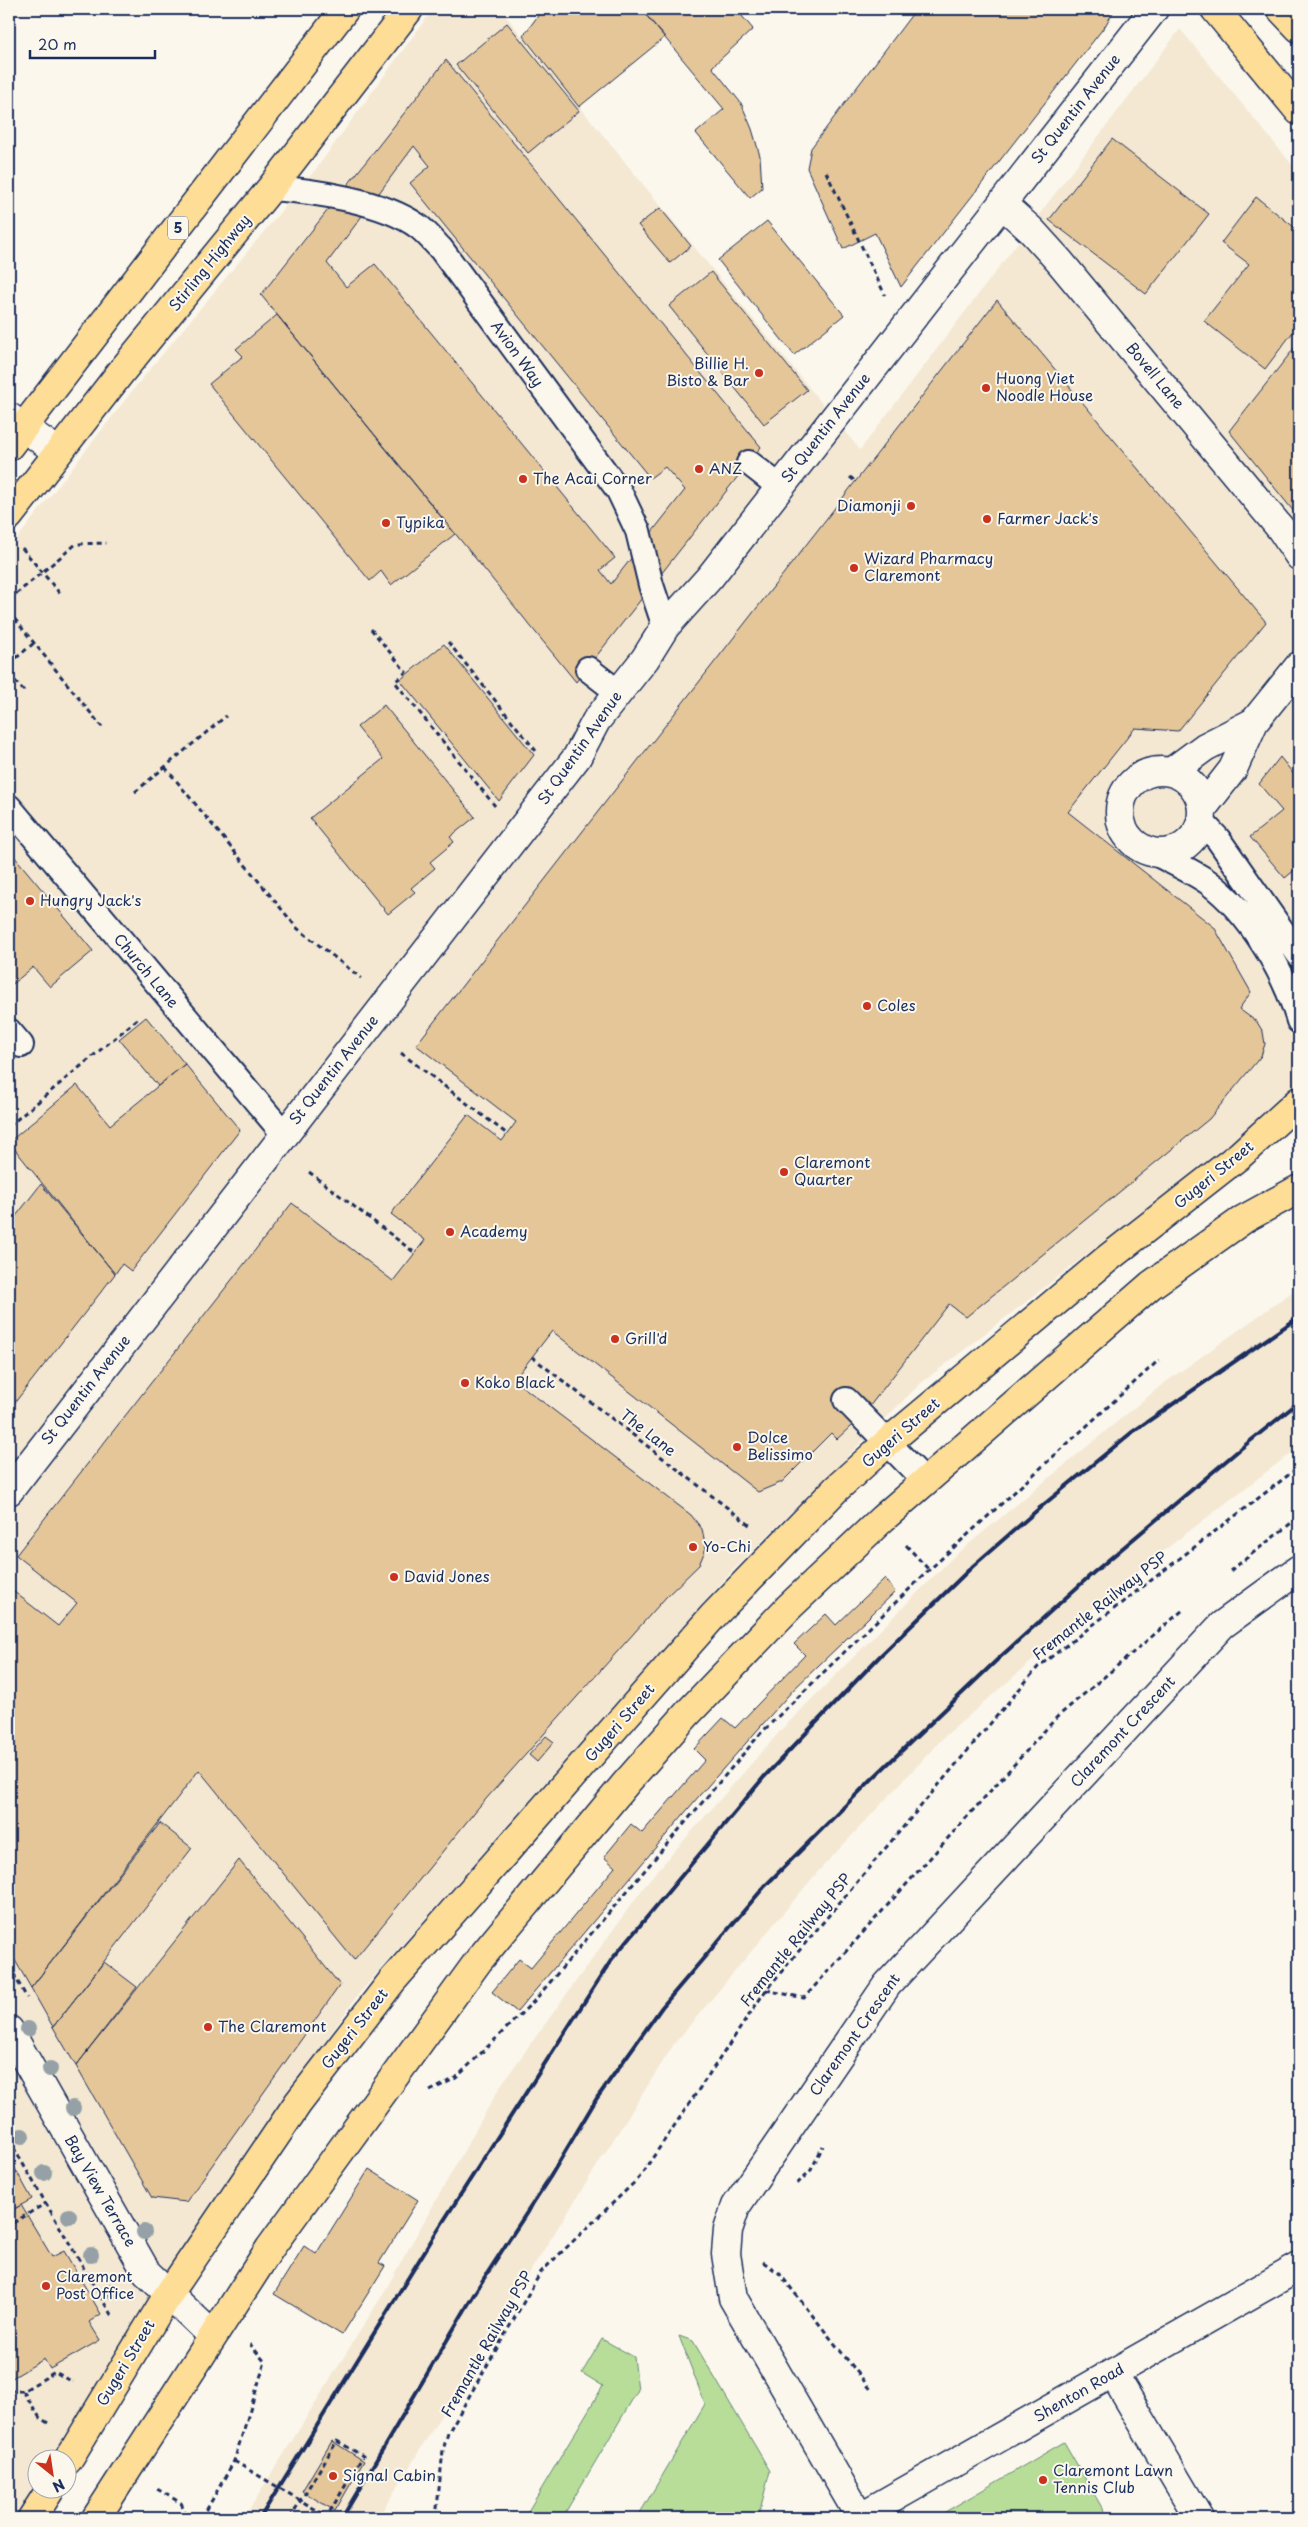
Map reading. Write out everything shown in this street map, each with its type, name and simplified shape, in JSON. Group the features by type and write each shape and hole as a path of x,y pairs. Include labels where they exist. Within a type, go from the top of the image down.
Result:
{"main road":[{"name":"5","path":"14,430 345,9"},
{"name":"Stirling Highway","path":"9,516 58,452 271,188 409,9"},
{"path":"1214,9 1299,111"},
{"path":"1282,9 1299,28"},
{"name":"Gugeri Street","path":"74,2450 168,2295 298,2103 392,1981 714,1616 836,1489 888,1442 1108,1259 1240,1156 1299,1101"},
{"path":"96,2518 212,2335 270,2248 480,1960 626,1783 687,1714 788,1607 925,1481 1150,1285 1244,1219 1299,1189"},
{"path":"32,2518 44,2500"}],"street":[{"name":"St Quentin Avenue","path":"9,1491 577,757 596,721 645,660 666,627 710,577 1154,9"},
{"name":"Bovell Lane","path":"1002,204 1031,230 1060,262 1281,528 1299,556"},
{"path":"14,430 58,452"},
{"path":"1201,815 1200,796 1193,786 1171,772 1158,771 1139,778 1125,792 1121,804 1120,817 1124,830 1131,841 1154,853 1168,852 1180,848 1190,841 1201,815 1233,769 1254,722 1299,666"},
{"path":"1171,772 1204,747 1254,722"},
{"name":"Claremont Crescent","path":"859,2518 733,2298 726,2254 728,2230 736,2206 887,1985 1222,1625 1299,1569"},
{"name":"Bay View Terrace","path":"9,2030 147,2273 212,2335"},
{"name":"Shenton Road","path":"859,2518 1299,2267"},
{"path":"1113,2373 1199,2518"}],"lane":[{"name":"Avion Way","path":"271,188 304,190 337,196 389,212 419,227 442,249 619,492 638,531 651,585 666,627"},
{"path":"749,463 780,488"},
{"path":"588,669 619,693"},
{"name":"Church Lane","path":"9,807 284,1134"},
{"path":"1201,815 1299,955"},
{"path":"1154,853 1207,881 1228,898 1276,962 1292,995 1299,1021"},
{"path":"846,1400 925,1481"}],"path":[{"path":"826,172 886,298"},
{"path":"850,477 856,482"},
{"path":"9,600 76,544 106,543"},
{"path":"21,548 61,595"},
{"path":"9,612 102,727"},
{"path":"371,629 406,672 394,682 499,810"},
{"path":"448,642 541,757"},
{"path":"9,664 34,643"},
{"path":"9,674 24,691"},
{"path":"135,792 226,716"},
{"path":"165,767 297,928 364,980"},
{"path":"9,1126 147,1011"},
{"path":"401,1053 507,1134"},
{"path":"309,1172 415,1253"},
{"name":"The Lane","path":"532,1357 751,1526"},
{"path":"428,2092 456,2078 535,2000 761,1733 929,1570 1159,1360"},
{"name":"Fremantle Railway PSP","path":"436,2518 443,2450 448,2433 532,2287 553,2260 639,2178 766,1990 1038,1667 1299,1467"},
{"path":"1229,1573 1299,1517"},
{"path":"766,1990 804,1998 1057,1717 1191,1604"},
{"path":"9,2140 117,2325"},
{"path":"791,2190 811,2170 826,2141"},
{"path":"13,2222 46,2203"},
{"path":"761,2260 779,2274 872,2391"},
{"path":"202,2518 234,2461 265,2362 245,2338"},
{"path":"9,2391 24,2391 55,2372 80,2386"},
{"path":"24,2391 40,2418 55,2427"},
{"path":"290,2518 337,2441 363,2456 326,2518"},
{"path":"234,2461 330,2518"},
{"path":"152,2486 181,2503 187,2515 193,2518"},
{"path":"309,2518 315,2509"}],"shaded area":[{"path":"433,9 500,9 860,450 1180,29 1299,173 1299,1090 920,1384 733,1570 357,1996 177,2256 57,2450 28,2450 28,2497 15,2518 9,2518 9,549 136,386 316,169"},
{"path":"1299,1287 1299,1447 1128,1578 944,1737 815,1875 674,2044 512,2300 378,2518 244,2518 383,2294 501,2085 649,1880 782,1729 953,1557 1163,1384"}],"green space":[{"path":"679,2336 693,2341 770,2471 758,2518 637,2518 705,2404"},
{"path":"602,2339 634,2357 638,2390 562,2518 524,2518 603,2386 582,2373"},
{"name":"Claremont Lawn Tennis Club","path":"1064,2442 1108,2518 935,2518"}],"building":[{"path":"543,9 641,9 665,37 579,107 523,36"},
{"path":"641,9 736,9 753,29 712,67 741,103 752,129 760,156 762,188 750,198 696,133 724,109"},
{"path":"916,9 1115,9 1105,26 901,287 875,233 843,249 807,168 811,148"},
{"path":"507,23 579,111 528,153 456,65"},
{"path":"446,60 761,447 576,682 261,295","holes":["414,146 430,166 410,183 650,478 665,467 685,490 611,584 600,570 615,558 375,264 346,287 327,263"]},
{"path":"1112,139 1209,214 1146,294 1049,220"},
{"path":"1256,197 1299,231 1299,324 1265,369 1204,321 1249,264 1221,243"},
{"path":"660,208 691,246 670,263 638,225"},
{"path":"767,221 844,315 794,355 718,260"},
{"path":"711,272 807,390 764,424 669,306"},
{"name":"Claremont Quarter","path":"997,300 1266,622 1178,731 1135,728 1068,812 1214,927 1251,992 1239,1009 1257,1022 1263,1032 1265,1044 1261,1056 1209,1119 966,1317 949,1304 862,1416 837,1439 831,1433 782,1482 758,1492 552,1331 514,1380 691,1515 702,1529 706,1548 699,1565 667,1596 478,1808 354,1960 199,1770 31,1988 9,1950 9,1888 15,1875 9,1870 9,1588 58,1626 77,1603 16,1555 292,1203 393,1281 415,1253 425,1240 391,1214 468,1115 502,1141 516,1122 416,1045"},
{"path":"277,315 455,534 391,585 381,571 370,581 209,384 243,356 236,349"},
{"path":"1299,342 1299,518 1229,431"},
{"path":"444,644 534,755 499,801 400,680"},
{"path":"384,705 475,817 450,837 454,842 430,862 435,868 411,888 415,892 388,914 310,818 383,759 357,727"},
{"path":"1280,757 1299,781 1299,873 1296,869 1285,878 1250,837 1282,811 1259,784"},
{"name":"Hungry Jack's","path":"9,850 93,951 50,987 33,967 9,987"},
{"path":"146,1017 185,1064 158,1086 119,1039"},
{"path":"185,1064 240,1130 131,1271 122,1264 115,1274 9,1142 77,1085 110,1125"},
{"path":"41,1184 115,1274 9,1410 9,1225"},
{"path":"885,1578 895,1592 793,1690 699,1796 517,2012 492,1992 519,1959 531,1968 615,1867 604,1857 631,1824 642,1833 705,1760 694,1749 723,1718 735,1728 805,1655 794,1644 826,1614 836,1625"},
{"path":"546,1736 554,1742 537,1762 529,1755"},
{"path":"160,1823 192,1848 53,2027 31,1988"},
{"name":"The Claremont","path":"239,1860 340,1985 186,2202 152,2198 76,2066"},
{"path":"104,1962 137,1987 76,2066 53,2027"},
{"path":"9,2158 17,2172 9,2177"},
{"path":"369,2169 418,2200 379,2263 385,2266 342,2335 274,2294 304,2246 316,2254"},
{"path":"17,2172 32,2199 9,2212 9,2177"},
{"name":"Claremont Post Office","path":"21,2205 52,2257 64,2251 101,2314 89,2322 100,2340 50,2369 44,2359 9,2380 9,2212"},
{"name":"Signal Cabin","path":"332,2441 364,2461 335,2511 302,2491"}],"railway":[{"path":"260,2518 439,2228 612,1959 764,1777 879,1657 973,1566 1042,1506 1131,1433 1299,1317"},
{"path":"342,2518 479,2286 550,2177 597,2098 662,2007 765,1886 873,1778 998,1659 1093,1573 1299,1402"}],"place":[{"name":"Billie H. Bisto & Bar","path":"759,373"},
{"name":"Huong Viet Noodle House","path":"986,388"},
{"name":"ANZ","path":"699,469"},
{"name":"The Acai Corner","path":"523,479"},
{"name":"Diamonji","path":"911,506"},
{"name":"Farmer Jack's","path":"987,519"},
{"name":"Typika","path":"386,523"},
{"name":"Wizard Pharmacy Claremont","path":"854,568"},
{"name":"Hungry Jack's","path":"30,901"},
{"name":"Coles","path":"867,1006"},
{"name":"Claremont Quarter","path":"784,1172"},
{"name":"Academy","path":"450,1232"},
{"name":"Grill'd","path":"615,1339"},
{"name":"Koko Black","path":"465,1383"},
{"name":"Dolce Belissimo","path":"737,1447"},
{"name":"Yo-Chi","path":"693,1547"},
{"name":"David Jones","path":"394,1577"},
{"name":"The Claremont","path":"208,2027"},
{"name":"Claremont Post Office","path":"46,2286"},
{"name":"Signal Cabin","path":"333,2476"},
{"name":"Claremont Lawn Tennis Club","path":"1043,2480"}]}
